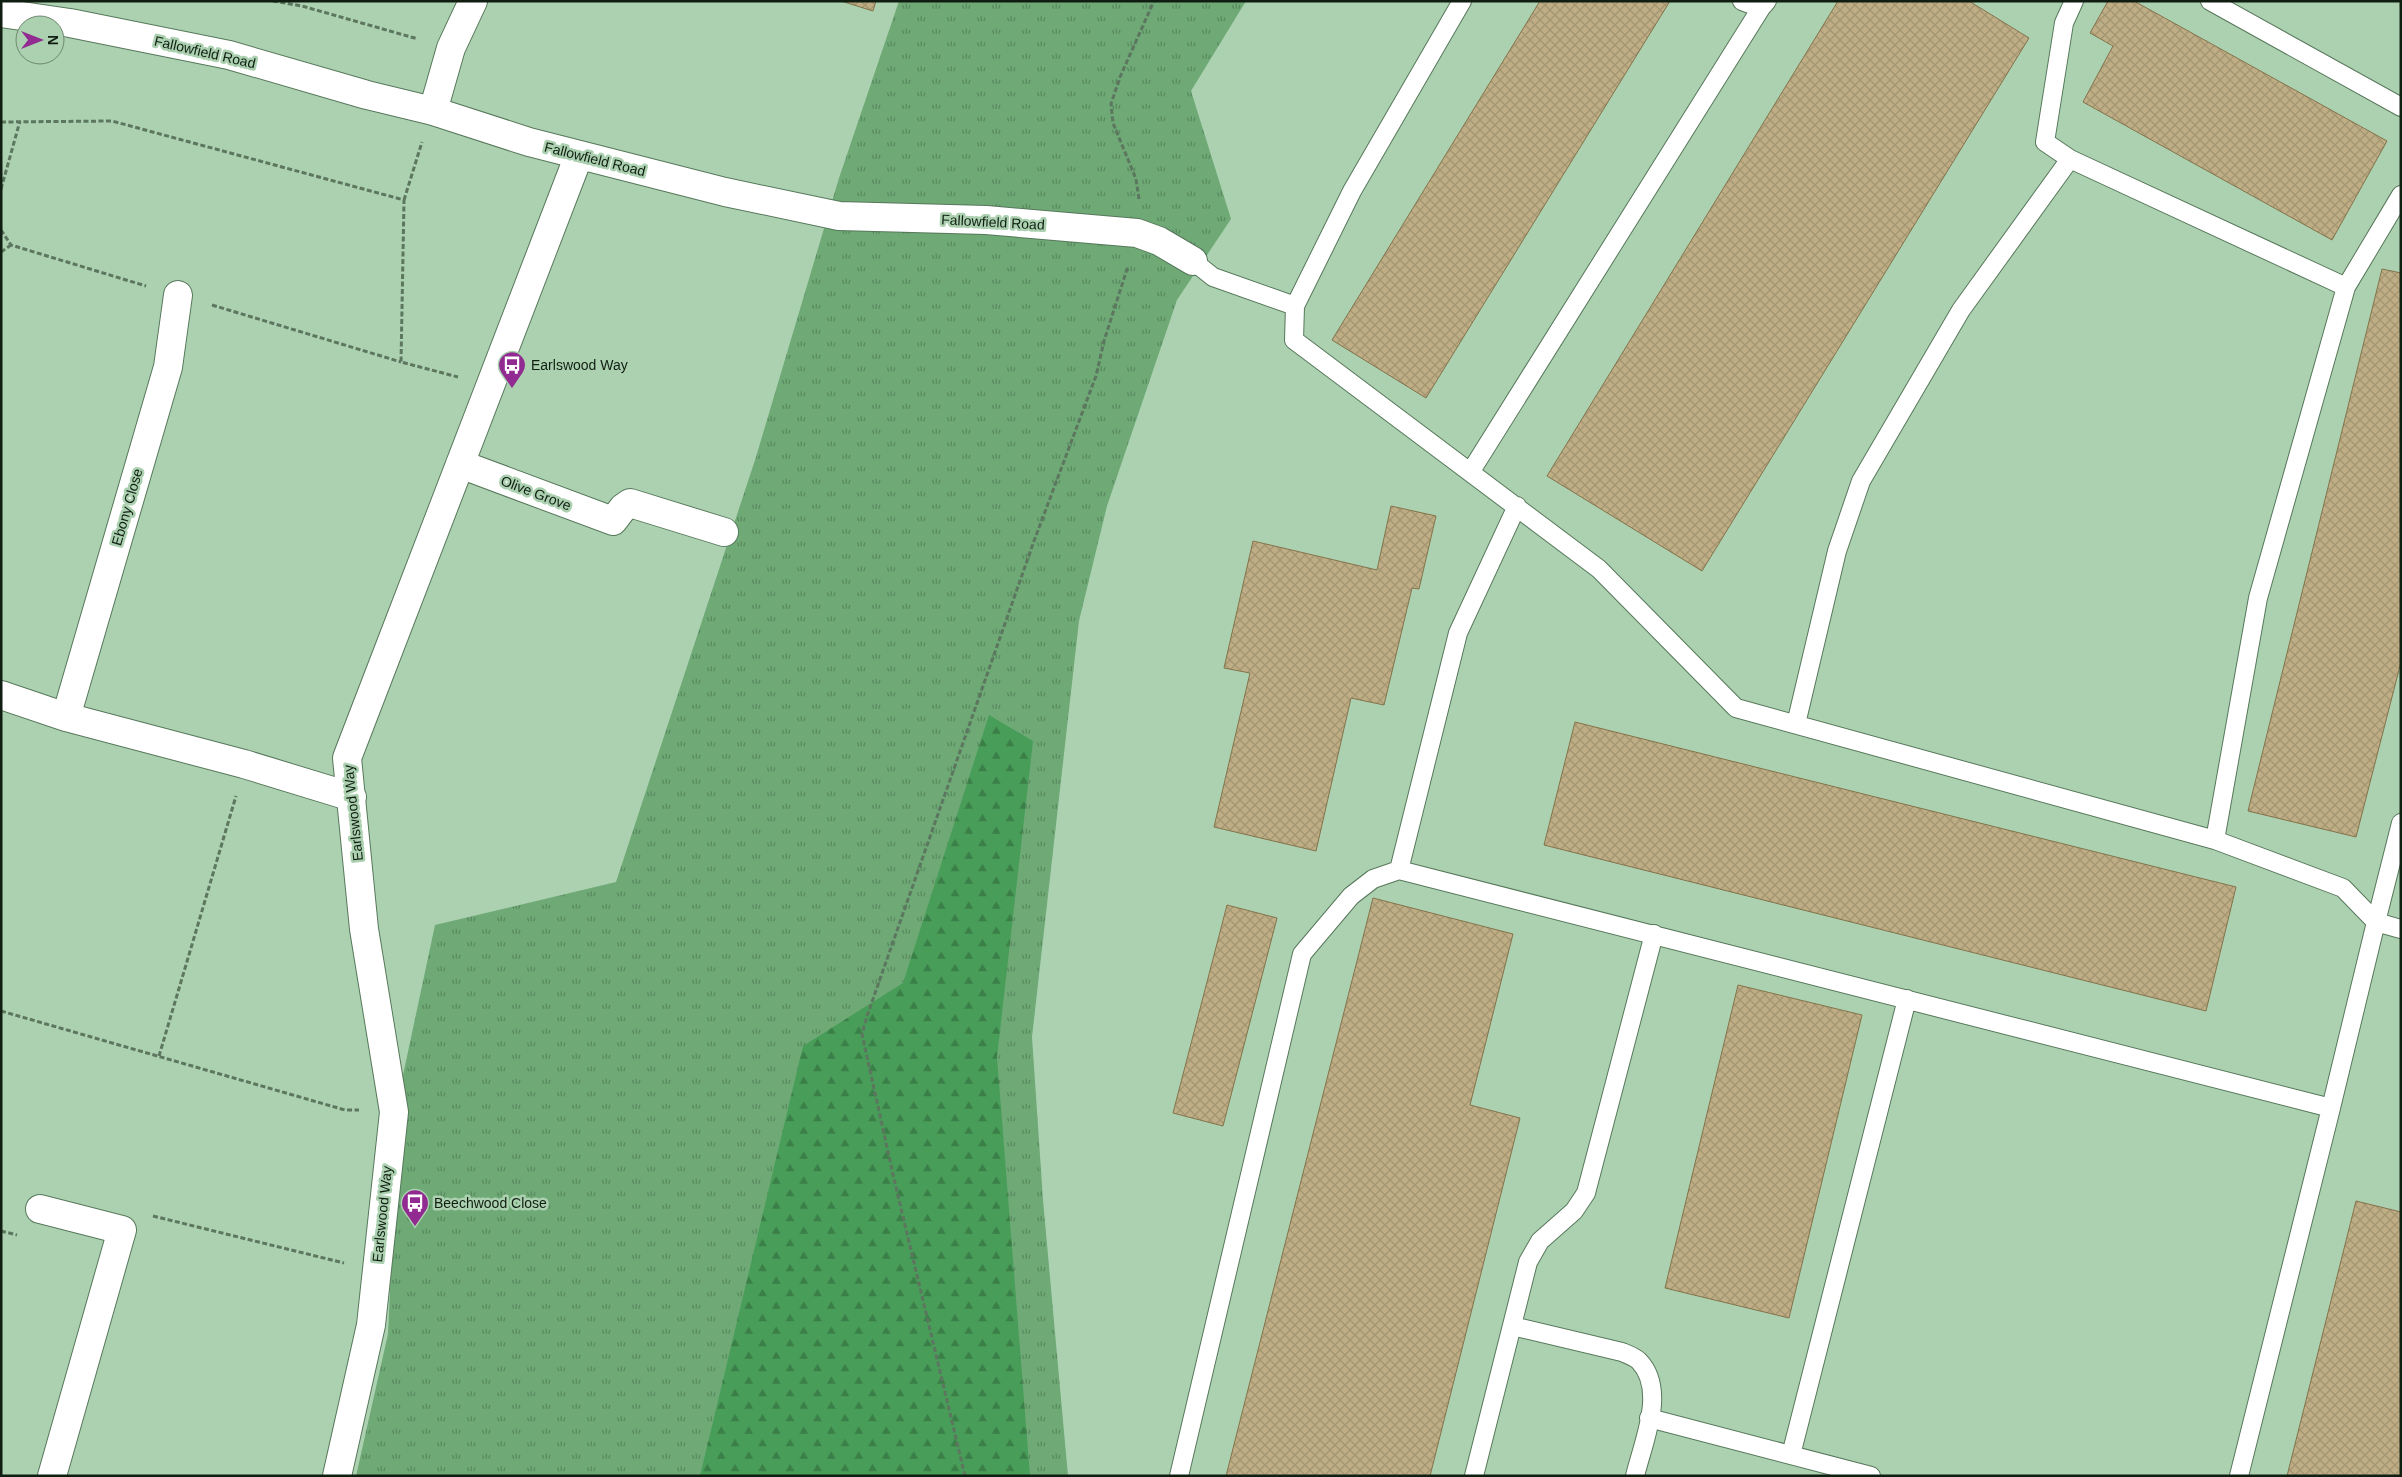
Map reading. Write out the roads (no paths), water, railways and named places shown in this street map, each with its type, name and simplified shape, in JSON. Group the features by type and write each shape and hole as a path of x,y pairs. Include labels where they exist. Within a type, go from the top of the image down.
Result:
{"street":[{"path":"433,111 451,48 473,1"},
{"name":"Fallowfield Road","path":"1,14 70,23 229,55 367,95 433,111 529,142 725,192 839,216 986,220 1137,233 1159,241 1193,261"},
{"name":"Earlswood Way","path":"337,1476 370,1325 394,1112 364,929 348,758 579,155"},
{"name":"Ebony Close","path":"66,717 168,367 178,295"},
{"name":"Olive Grove","path":"460,464 612,521 630,503 724,532"},
{"path":"1,695 66,717 244,764 352,797"},
{"path":"40,1209 122,1230 52,1476"}],"lane":[{"path":"1462,1 1352,191 1295,306 1294,340 1471,471 1599,569 1736,708 2215,840 2343,888 2376,922 2401,928"},
{"path":"1471,471 1764,5 1742,1"},
{"path":"2074,1 2064,23 2045,142 2070,159 2346,287"},
{"path":"2210,1 2401,107"},
{"path":"1796,724 1837,551 1861,481 1961,310 2070,159"},
{"path":"2215,840 2258,598 2346,287 2401,195"},
{"path":"1193,261 1212,277 1295,306"},
{"path":"1400,870 1458,633 1517,506"},
{"path":"2239,1476 2401,825"},
{"path":"1179,1476 1302,954 1352,896 1373,878 1400,870 2331,1108"},
{"path":"1474,1476 1528,1262 1540,1241 1574,1211 1586,1193 1654,934"},
{"path":"1791,1455 1907,999"},
{"path":"1512,1326 1622,1352 1638,1359 1648,1374 1652,1389 1649,1418 1634,1476"},
{"path":"1649,1418 1870,1476"}],"place":[{"name":"Earlswood Way","path":"512,389"},
{"name":"Beechwood Close","path":"415,1227"}]}
